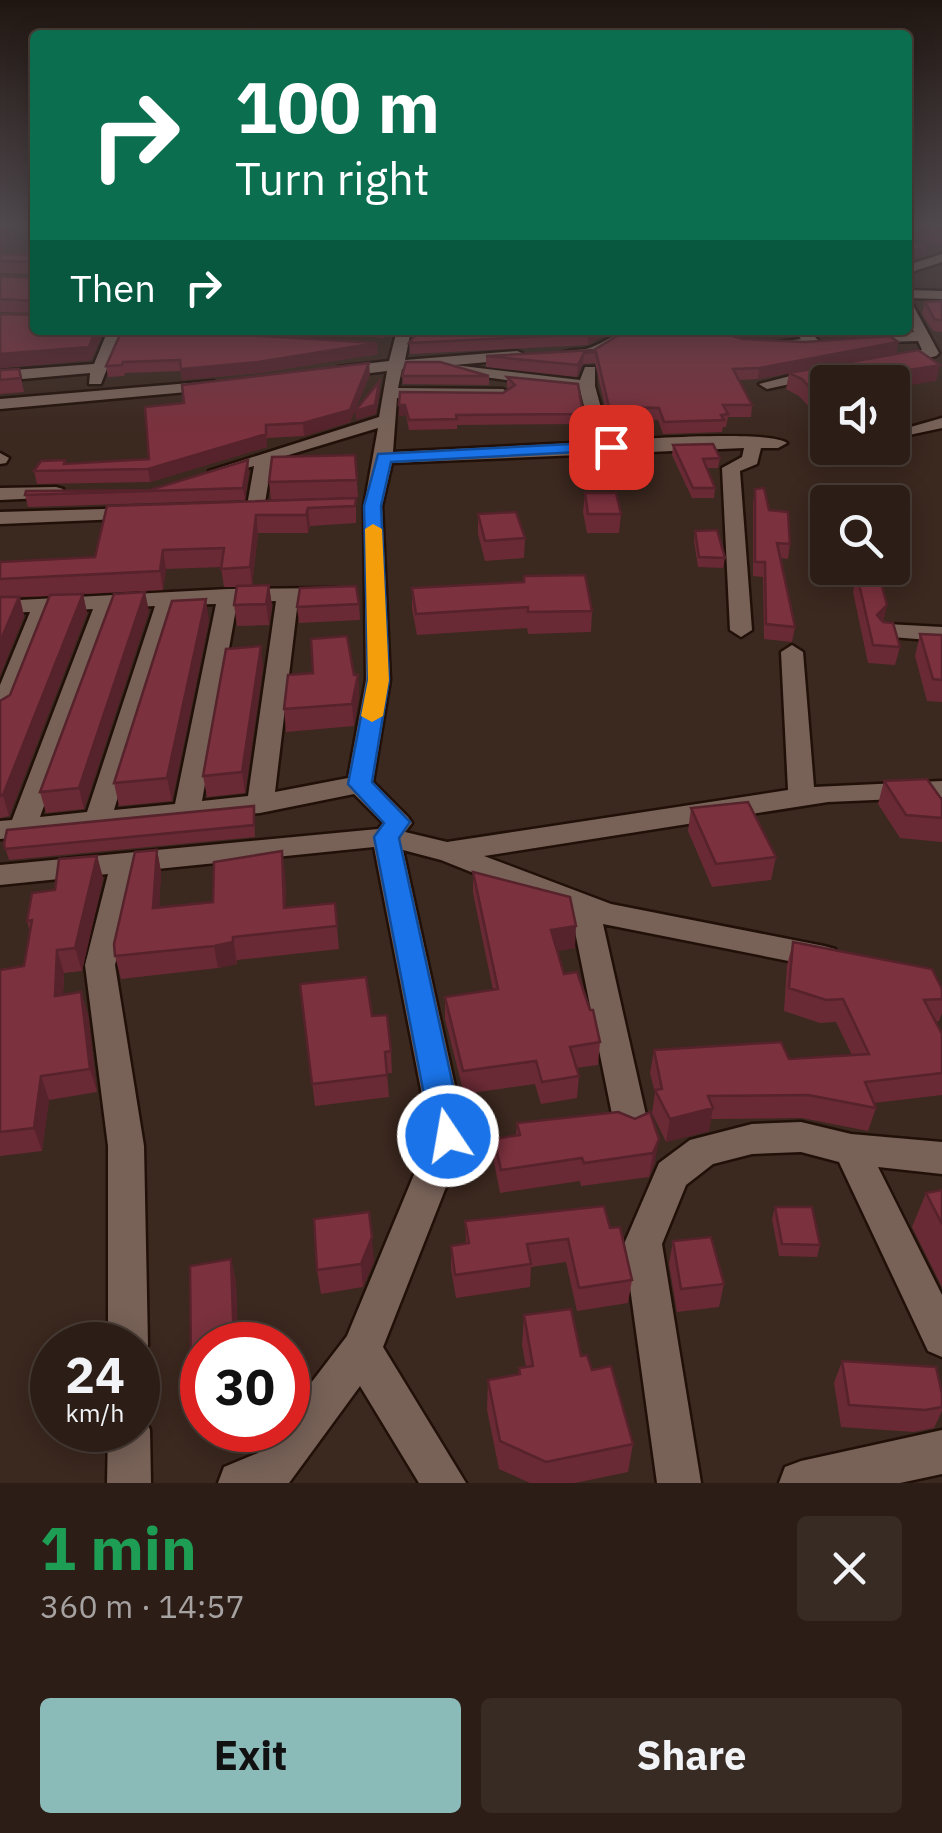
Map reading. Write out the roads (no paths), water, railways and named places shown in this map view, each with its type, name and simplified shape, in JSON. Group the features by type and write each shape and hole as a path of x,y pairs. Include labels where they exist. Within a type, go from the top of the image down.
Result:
{"street":[{"path":"915,294 942,295"},
{"path":"873,365 931,353 912,315"},
{"path":"91,395 113,335"},
{"path":"251,335 248,338 294,342"},
{"path":"440,363 594,353 615,338 628,335"},
{"path":"805,335 813,342"},
{"path":"850,340 923,336"},
{"path":"766,343 831,341"},
{"path":"315,375 396,347 462,372 587,386"},
{"path":"360,784 378,680 375,591 363,506 384,458 385,420 396,347"},
{"path":"594,353 587,386 602,448"},
{"path":"0,376 100,368"},
{"path":"767,384 810,376"},
{"path":"0,404 225,385"},
{"path":"389,393 485,392 518,396"},
{"path":"200,476 385,420"},
{"path":"910,430 942,423"},
{"path":"384,458 602,448 649,442 778,443"},
{"path":"741,630 731,468 751,460 752,442"},
{"path":"256,511 264,457"},
{"path":"0,494 76,493"},
{"path":"0,518 158,514"},
{"path":"0,606 375,591"},
{"path":"260,804 288,592"},
{"path":"186,811 228,595"},
{"path":"96,822 168,598"},
{"path":"106,602 11,828 260,804 360,784"},
{"path":"0,714 44,605"},
{"path":"888,630 942,634"},
{"path":"792,652 802,797"},
{"path":"360,784 398,822 386,837"},
{"path":"448,852 802,797 942,789"},
{"path":"269,1479 361,1350 448,1136 386,837"},
{"path":"0,876 386,837 448,852 606,914 849,962"},
{"path":"124,866 100,965 126,1146 128,1322"},
{"path":"584,904 631,1124"},
{"path":"679,1483 643,1244 672,1174 702,1151 752,1139 801,1137 851,1149 942,1158"},
{"path":"851,1149 942,1338"},
{"path":"361,1350 444,1483"},
{"path":"129,1452 129,1483"},
{"path":"801,1483 942,1452"}]}
